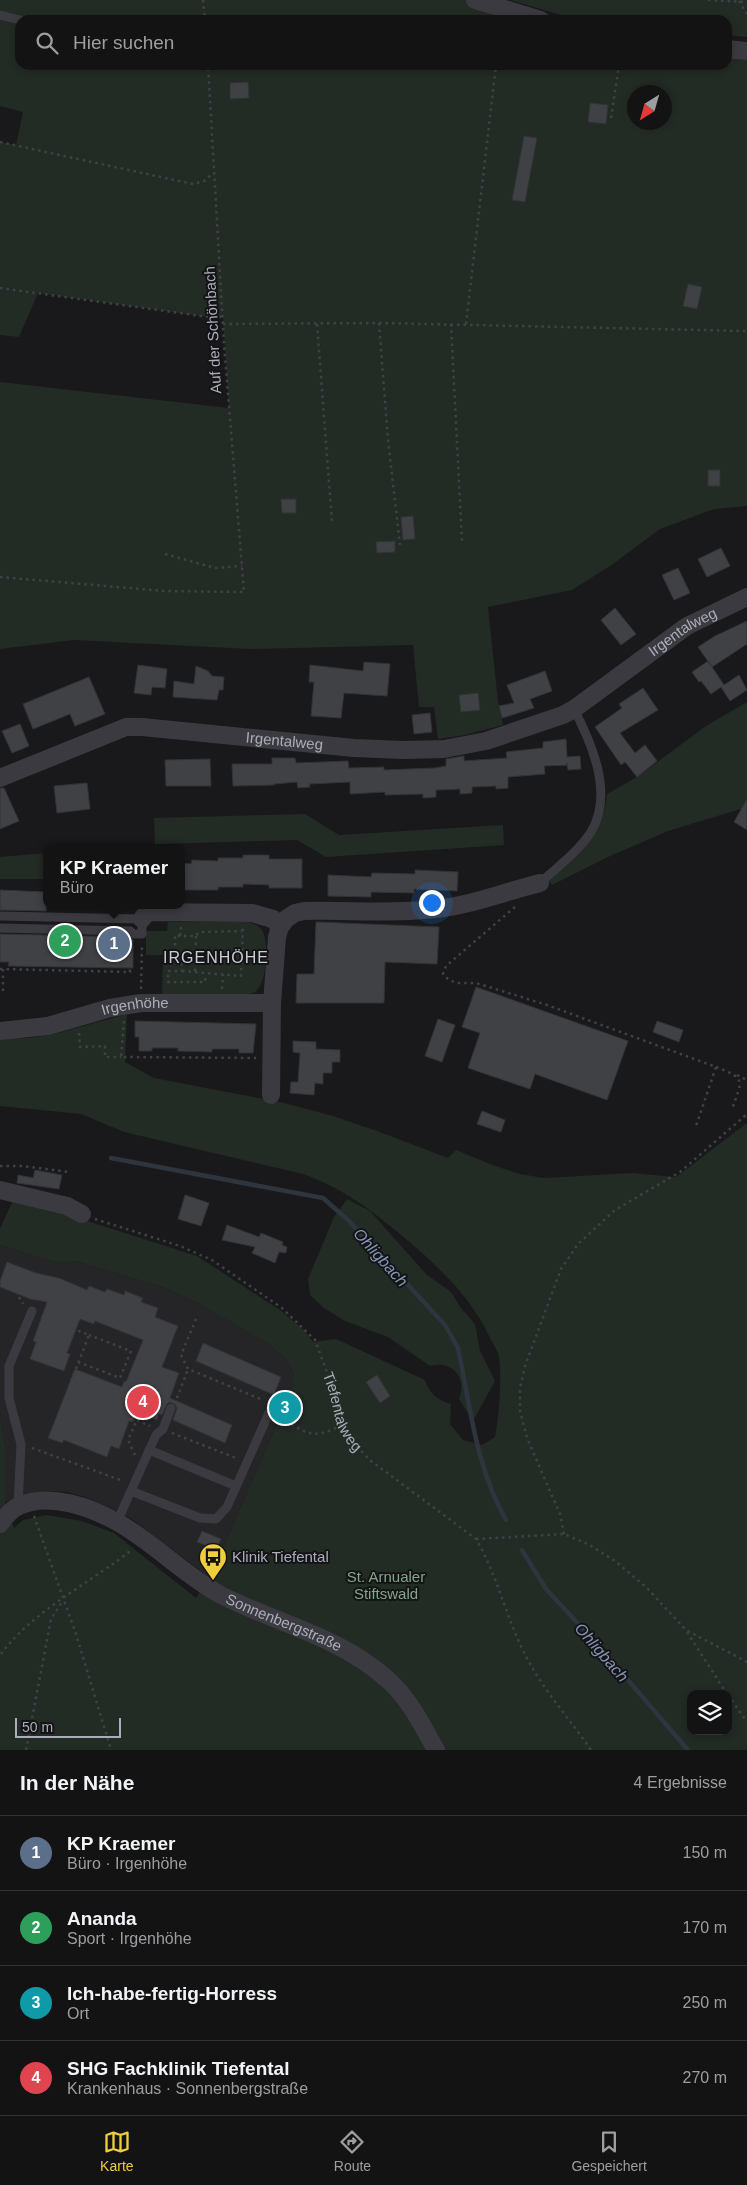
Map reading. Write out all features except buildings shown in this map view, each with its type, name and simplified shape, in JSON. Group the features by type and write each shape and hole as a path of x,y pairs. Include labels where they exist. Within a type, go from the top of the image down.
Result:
{"street":[{"path":"475,0 524,15"},
{"path":"732,50 747,51"},
{"name":"Irgentalweg","path":"0,778 126,727 354,748 404,750 444,749 486,741 563,715 574,709 681,630 702,617 747,597"},
{"path":"270,1095 275,952 280,927 295,913 304,911 436,909 491,898 540,883"},
{"path":"142,926 147,912 181,912 252,913 273,919 280,927"},
{"name":"Irgenhöhe","path":"0,1031 30,1029 77,1018 123,1004 141,1002 272,1003"},
{"path":"0,1190 66,1206 82,1214"},
{"name":"Sonnenbergstraße","path":"25,1510 28,1503 56,1501 96,1512 117,1522 140,1537 218,1593 321,1638 369,1665 402,1694 436,1750"},
{"path":"0,1524 25,1510"}],"lane":[{"path":"0,15 15,19"},
{"path":"540,883 590,833 602,804 602,794 592,753 574,709"},
{"path":"0,916 142,926"},
{"path":"0,928 130,931 133,934 142,926"},
{"path":"25,1510 21,1444 9,1398 9,1366 32,1312"},
{"path":"117,1522 156,1435 163,1429 171,1408"},
{"path":"132,1488 208,1520 216,1518 223,1513 271,1408"},
{"path":"149,1450 236,1486"}],"path":[{"path":"203,0 204,15"},
{"path":"708,0 747,2"},
{"path":"739,1 747,14"},
{"name":"Auf der Schönbach","path":"0,577 164,591 244,592 223,324 208,70"},
{"path":"466,324 495,70"},
{"path":"611,118 618,70"},
{"path":"0,142 193,184 204,181 214,173"},
{"path":"0,288 202,316 223,317"},
{"path":"379,323 388,440 400,545"},
{"path":"223,324 466,324 747,331"},
{"path":"317,324 332,522"},
{"path":"451,324 462,541"},
{"path":"165,554 215,568 242,566"},
{"path":"519,904 446,966 444,974 448,979 456,983 476,983 547,1005 747,1080"},
{"path":"180,936 181,912"},
{"path":"206,974 205,982 168,982 168,971 195,971 206,972 206,974 241,976 243,924"},
{"path":"141,1002 142,926"},
{"path":"182,971 181,958 175,958 175,935 196,936 198,933 204,932 242,931"},
{"path":"195,971 196,936"},
{"path":"3,991 2,969 130,972 130,968"},
{"path":"222,975 222,994"},
{"path":"121,1057 122,1032 124,1030 123,1004"},
{"path":"77,1018 80,1047 105,1046 105,1057 272,1058"},
{"path":"695,1129 716,1068"},
{"path":"732,1109 740,1084 736,1075"},
{"path":"564,1534 560,1514 526,1438 520,1411 520,1388 526,1366 561,1269 578,1244 615,1210 680,1172 747,1114"},
{"path":"0,1166 22,1166 69,1172"},
{"name":"Tiefentalweg","path":"82,1214 195,1252 212,1260 282,1308 315,1340 334,1391 342,1425 353,1443 371,1461 476,1539 487,1558 529,1663 591,1750"},
{"path":"19,1297 26,1309 32,1312 131,1351 120,1378 78,1362"},
{"path":"196,1319 181,1355 188,1369 271,1408 311,1434 324,1434 342,1425"},
{"path":"71,1382 89,1335"},
{"path":"179,1393 188,1369"},
{"path":"141,1411 128,1440 141,1468"},
{"path":"137,1420 247,1462"},
{"path":"21,1444 132,1488"},
{"path":"25,1510 64,1599 111,1750"},
{"path":"476,1539 564,1534 588,1544 615,1561 646,1587 686,1630 725,1690"},
{"path":"1,1654 11,1641 39,1617 128,1553 140,1537"},
{"path":"26,1750 52,1619 64,1599"},
{"path":"686,1630 747,1662"},
{"path":"732,1700 747,1722"}],"shaded area":[{"path":"0,1245 57,1263 76,1261 165,1288 194,1301 267,1343 286,1359 294,1374 291,1391 210,1578 133,1520 85,1497 67,1492 51,1491 5,1502 5,1445 0,1414"}],"green space":[{"path":"0,0 475,0 524,15 15,15 15,70 732,70 732,50 747,51 747,506 714,509 660,529 613,564 572,590 488,607 498,702 503,725 465,735 438,739 434,707 419,707 413,645 250,649 74,640 0,649 0,382 229,408 223,317 208,317 38,293 19,337 0,335 0,142 16,145 23,112 0,106"},
{"path":"510,0 747,0 747,37 732,36 732,15 561,15"},
{"path":"747,702 747,807 668,831 610,856 552,885 548,880 579,852 595,834 604,810 607,794 637,777 706,726"},
{"path":"305,814 339,835 503,825 504,845 326,857 297,840 155,844 154,818"},
{"path":"43,853 43,879 0,879 0,857"},
{"path":"168,922 249,922 258,926 262,930 266,943 265,971 260,987 253,993 244,995 162,994 163,955 146,955 146,931 167,931"},
{"name":"St. Arnualer Stiftswald","path":"127,1014 125,1062 154,1078 284,1103 333,1116 448,1158 456,1150 520,1174 544,1178 632,1173 676,1177 747,1123 747,1750 0,1750 0,1414 5,1445 5,1502 14,1528 23,1520 46,1515 82,1521 114,1533 196,1598 210,1578 291,1391 294,1374 286,1359 267,1343 194,1301 165,1288 76,1261 57,1263 0,1245 0,1229 13,1200 56,1211 197,1256 280,1310 305,1331 313,1342 336,1339 425,1380 435,1396 451,1404 450,1424 463,1440 482,1445 495,1437 500,1397 500,1366 496,1348 465,1297 431,1261 406,1239 370,1210 345,1194 303,1174 124,1132 81,1114 0,1106 0,1039 51,1035"},
{"path":"347,1199 370,1211 427,1275 451,1292 461,1308 475,1324 480,1351 495,1381 473,1421 459,1399 461,1384 456,1372 451,1368 438,1365 430,1366 388,1337 345,1321 324,1308 310,1295 308,1279 334,1217"}],"waterway":[{"name":"Ohligbach","path":"111,1158 323,1198 349,1221 445,1325 458,1348 481,1458 496,1500 506,1520"},
{"name":"Ohligbach","path":"522,1550 546,1589 597,1644 688,1750"}],"place":[{"name":"Ananda","path":"65,941"},
{"name":"KP Kraemer","path":"114,944"},
{"name":"SHG Fachklinik Tiefental","path":"143,1402"},
{"name":"Ich-habe-fertig-Horress","path":"285,1408"},
{"name":"Klinik Tiefental","path":"213,1581"}],"district":[{"name":"IRGENHÖHE","path":"216,957"}]}
